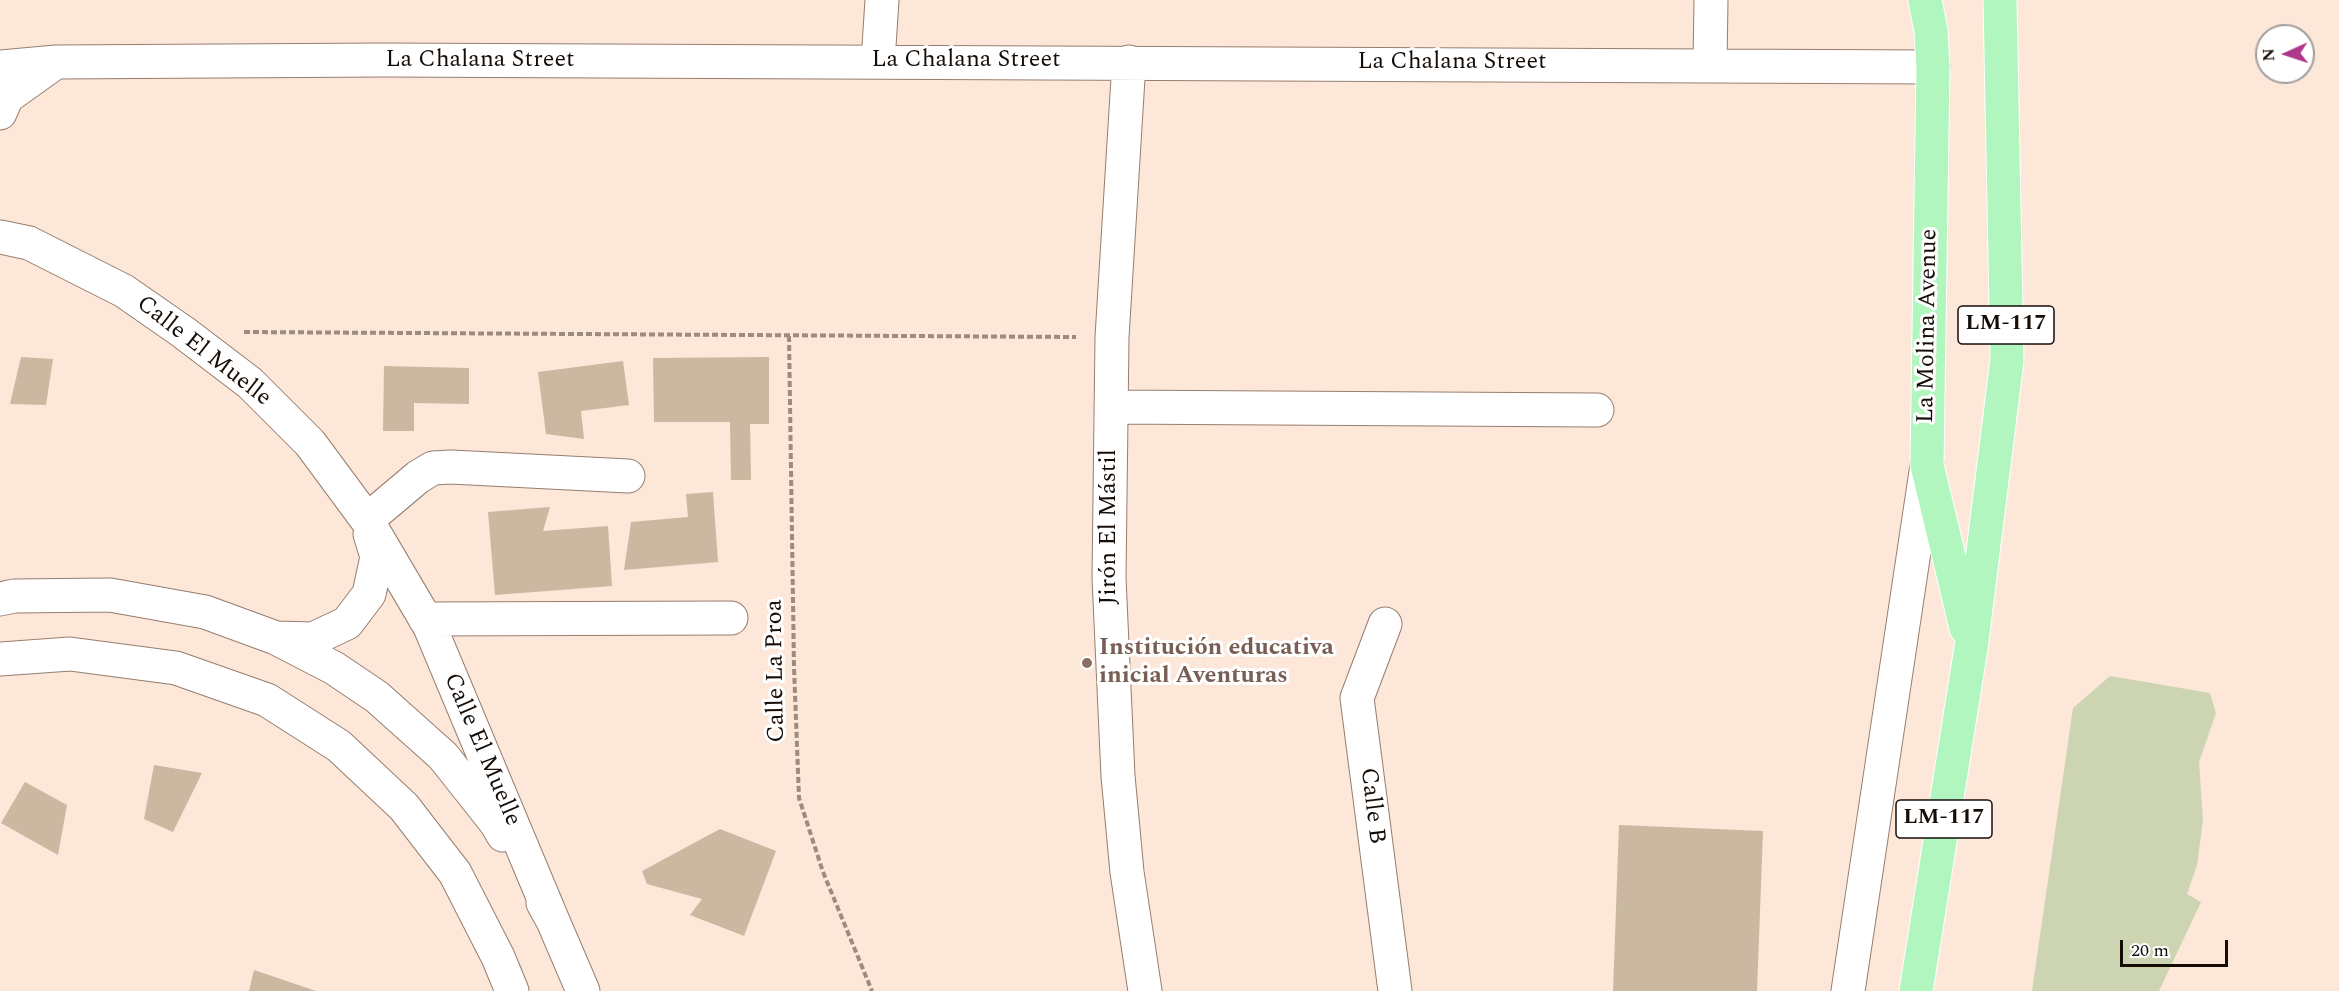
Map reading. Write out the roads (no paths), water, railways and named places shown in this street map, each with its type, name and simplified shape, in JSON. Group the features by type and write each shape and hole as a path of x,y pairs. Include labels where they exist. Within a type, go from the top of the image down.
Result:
{"main road":[{"name":"La Molina Avenue","path":"1925,0 1931,31 1933,67 1927,465 1971,648"},
{"name":"La Molina Avenue","path":"1916,991 1971,648 2007,360 2000,0"}],"street":[{"path":"878,61 882,0"},
{"path":"1710,64 1711,0"},
{"name":"La Chalana Street","path":"0,67 56,62 878,61 1933,67"},
{"path":"0,112 7,97 56,62"},
{"name":"Jirón El Mástil","path":"1129,62 1112,337 1108,512 1113,710 1127,872 1144,991"},
{"name":"Calle El Muelle","path":"0,214 14,240 124,291 183,332 250,383 310,443 367,520 425,619 553,921"},
{"path":"1111,407 1597,410"},
{"path":"1848,991 1927,465"},
{"path":"367,520 418,477 433,468 628,476"},
{"name":"Calle El Muelle","path":"276,638 313,639 347,623 369,594 371,584 376,557 367,520"},
{"path":"0,599 14,596 110,595 205,612 276,638 334,668 377,697 443,756 496,823 553,921 583,991"},
{"path":"425,619 731,618"},
{"name":"Calle B","path":"1385,624 1357,698 1395,991"},
{"path":"0,659 70,654 176,668 267,700 330,740 404,807 455,873 498,957 512,991"}],"place":[{"name":"Institución educativa inicial Aventuras","path":"1087,663"}]}
